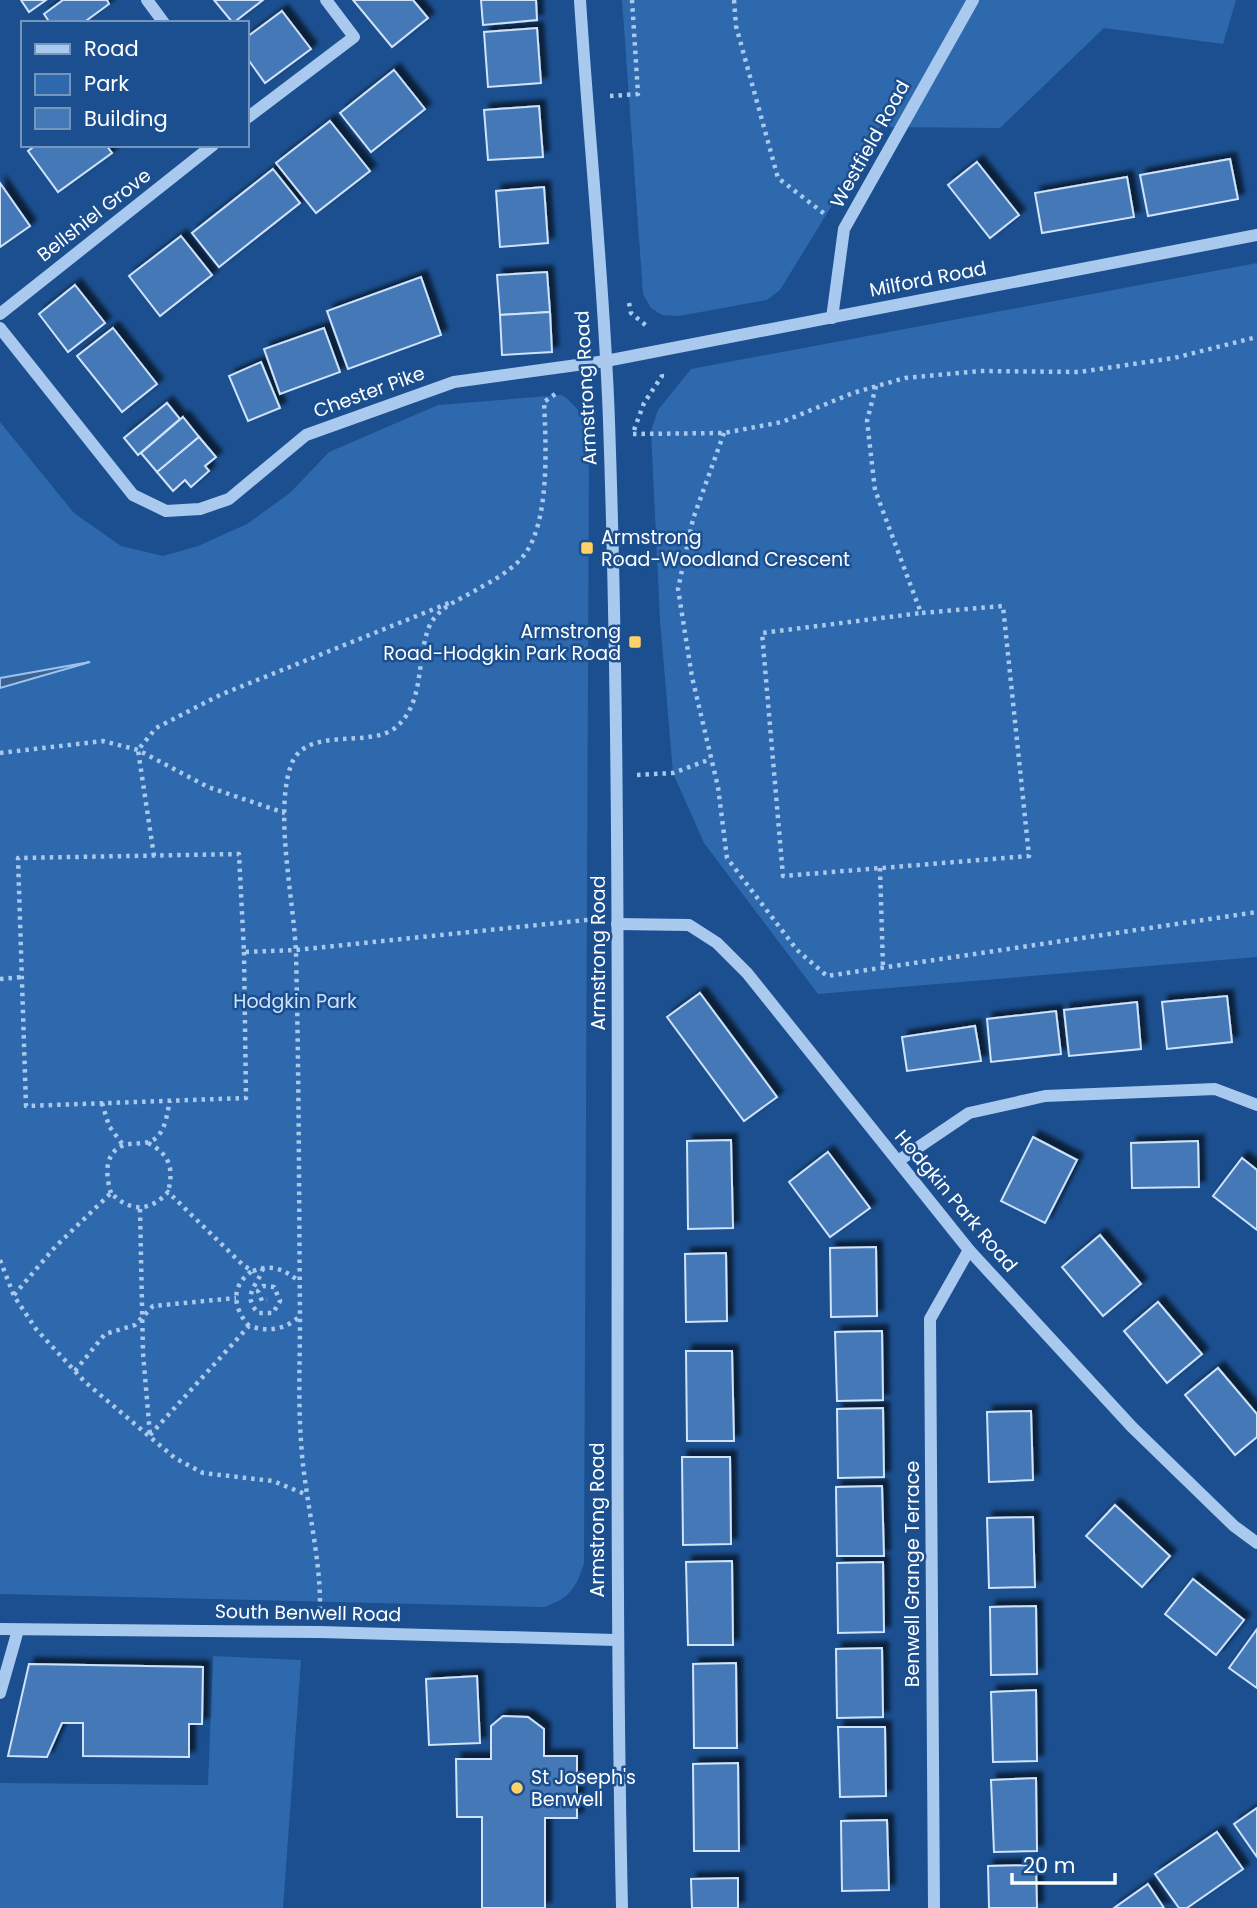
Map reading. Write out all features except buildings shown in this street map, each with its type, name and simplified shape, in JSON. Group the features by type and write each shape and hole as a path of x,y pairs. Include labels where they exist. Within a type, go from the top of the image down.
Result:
{"street":[{"path":"147,0 163,21"},
{"path":"248,117 354,37 326,0"},
{"name":"Armstrong Road","path":"580,0 607,377 617,775 616,1640 622,1908"},
{"name":"Westfield Road","path":"832,318 844,229 973,0"},
{"name":"Bellshiel Grove","path":"0,314 209,147"},
{"name":"Milford Road","path":"606,361 1257,234"},
{"name":"Chester Pike","path":"0,328 133,495 166,511 200,509 229,499 306,435 453,382 606,361"},
{"name":"Hodgkin Park Road","path":"617,924 689,925 716,943 747,973 969,1250 1132,1427 1234,1525 1257,1543"},
{"path":"898,1161 969,1113 1045,1096 1215,1089 1257,1105"},
{"name":"Benwell Grange Terrace","path":"934,1908 930,1319 969,1250"},
{"name":"South Benwell Road","path":"0,1629 333,1632 616,1640"},
{"path":"0,1693 18,1630"}],"path":[{"path":"606,97 638,94 632,0"},
{"path":"734,0 736,26 778,178 844,229"},
{"path":"633,434 724,433 782,422 876,386 905,378 980,371 1093,370 1174,358 1257,337"},
{"path":"320,1596 300,1440 296,950 285,813 286,786 292,761 305,747 319,742 374,737 393,729 410,711 429,627 440,611 494,581 522,558 535,537 542,496 546,435 544,402 568,384 607,377"},
{"path":"876,386 867,421 875,490 921,612"},
{"path":"724,433 693,519 678,589 692,677 719,787 727,858 797,950 827,976 1257,912"},
{"path":"154,856 138,750 156,728 220,695 458,600"},
{"path":"1003,606 1029,856 783,876 762,633 921,612 1003,606"},
{"path":"0,753 103,741 138,750 208,787 285,813"},
{"path":"617,775 673,773 710,759"},
{"path":"239,854 244,952 246,1098 26,1106 18,858 239,854"},
{"path":"880,868 883,967"},
{"path":"244,952 296,950 589,918 617,924"},
{"path":"0,979 22,977"},
{"path":"147,1143 165,1154 171,1166 168,1192 158,1203 140,1209 122,1204 111,1193 106,1175 108,1163 124,1145 147,1143 156,1138 170,1101"},
{"path":"102,1103 109,1126 124,1145"},
{"path":"168,1192 253,1271"},
{"path":"14,1296 55,1247 111,1193"},
{"path":"140,1209 142,1317 150,1435"},
{"path":"0,1260 14,1296 36,1329 75,1371 175,1458 203,1474 273,1481 305,1494"},
{"path":"299,1281 281,1269 263,1267 241,1281 236,1298 237,1309 249,1326 274,1329 285,1327 300,1316"},
{"path":"263,1267 260,1278 250,1290 249,1299 258,1313 273,1312 280,1301 274,1287 263,1286 258,1291 262,1301 267,1300"},
{"path":"75,1371 105,1334 135,1325 153,1306 162,1303 236,1298"},
{"path":"150,1435 249,1326"}],"green space":[{"path":"622,0 1236,0 1223,44 1104,28 1000,128 880,127 780,290 767,300 679,316 662,315 651,308 643,294"},
{"path":"1257,263 1257,957 818,994 704,843 673,773 660,620 651,431 658,410 691,369"},
{"name":"Hodgkin Park","path":"562,395 575,406 583,418 589,449 584,1563 578,1579 566,1596 544,1607 0,1594 0,422 74,513 121,546 163,556 198,546 247,524 290,493 329,452 438,405"},
{"path":"213,1656 301,1660 283,1908 0,1908 0,1783 208,1785"}],"shaded area":[{"path":"90,662 0,688 0,678"}],"place":[{"name":"Armstrong Road-Woodland Crescent","path":"587,548"},
{"name":"Armstrong Road-Hodgkin Park Road","path":"635,642"},
{"name":"St Joseph's Benwell","path":"517,1788"}]}
